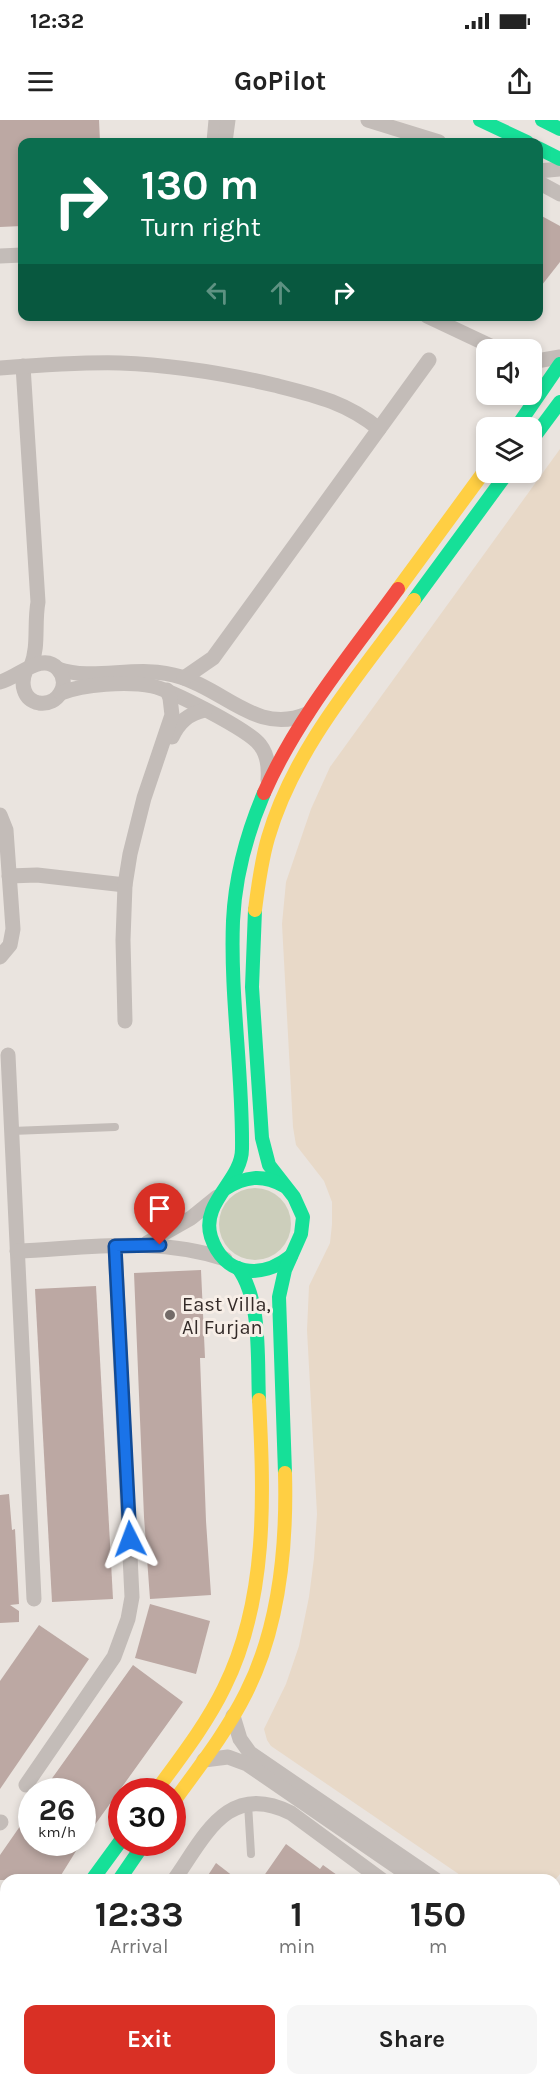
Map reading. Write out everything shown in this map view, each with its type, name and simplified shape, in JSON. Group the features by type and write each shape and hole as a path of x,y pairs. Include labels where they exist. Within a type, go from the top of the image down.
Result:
{"street":[{"path":"214,138 216,120"},
{"path":"226,138 228,120"},
{"path":"368,120 426,138"},
{"path":"480,120 518,138"},
{"path":"542,120 560,129"},
{"path":"543,150 560,159"},
{"path":"543,171 560,169"},
{"path":"543,185 560,194"},
{"path":"0,256 18,255"},
{"path":"440,321 477,339"},
{"path":"542,360 560,357"},
{"path":"184,678 213,658 429,360"},
{"path":"0,368 118,363 236,376 332,400 364,417 379,429"},
{"path":"523,417 560,364"},
{"path":"23,366 38,602 36,651 22,682 25,694 29,698"},
{"path":"542,429 554,415 560,402"},
{"path":"526,413 528,405"},
{"path":"165,1778 217,1701 231,1674 246,1634 260,1550 262,1497 255,1313 252,1294 244,1276 213,1243 209,1224 210,1214 221,1192 238,1166 242,1138 232,950 238,880 245,846 268,780 285,748 307,714 476,482"},
{"path":"186,1785 233,1716 255,1676 269,1636 279,1595 284,1553 285,1502 279,1301 282,1278 301,1238 303,1217 299,1204 270,1167 262,1138 251,952 253,913 268,838 297,767 316,734 500,483"},
{"path":"38,602 46,647 63,678 61,693"},
{"path":"212,690 210,674 213,658"},
{"path":"0,681 14,678 42,662 73,673 83,674 152,670 184,678 270,720 289,720 307,714"},
{"path":"0,691 9,691 40,704 52,702 61,693 78,688 141,684 166,690 249,735 261,746 268,762 268,780"},
{"path":"125,1022 123,940 125,885 137,826 172,715 170,698 166,690"},
{"path":"158,760 177,726 183,720 190,715 212,714 227,699"},
{"path":"0,815 6,830 12,937 10,945 0,957"},
{"path":"9,876 37,875 125,885"},
{"path":"8,1055 34,1599"},
{"path":"144,1244 183,1223 221,1192 243,1178 253,1176 274,1180 291,1192"},
{"path":"18,1251 144,1244 193,1249 247,1270 266,1270 291,1256"},
{"path":"31,1778 114,1657 128,1618 132,1597 115,1246"},
{"path":"233,1716 240,1739 250,1753 427,1874"},
{"path":"204,1760 228,1757 247,1764 407,1874"},
{"path":"178,1874 216,1820 231,1809 263,1803 278,1806 291,1813 374,1874"},
{"path":"96,1874 110,1856"},
{"path":"122,1874 135,1856"}],"lane":[{"path":"12,1131 115,1127"},
{"path":"248,1804 250,1854"}],"green space":[{"path":"255,1188 275,1194 285,1204 291,1224 285,1244 275,1254 255,1260 235,1254 225,1244 219,1224 225,1204 235,1194"}],"sand":[{"path":"560,449 560,1874 459,1874 271,1746 264,1729 286,1684 299,1646 309,1597 317,1514 307,1330 309,1286 330,1243 332,1224 332,1202 324,1181 296,1145 293,1127 282,924 286,882 311,809 330,767 535,483 542,483 542,474"}],"building":[{"path":"0,120 99,120 100,138 18,138 18,226 0,227"},
{"path":"543,217 560,226 560,262 543,284"},
{"path":"201,1270 205,1358 200,1358 211,1595 150,1599 144,1517 134,1273"},
{"path":"96,1286 113,1599 52,1602 35,1289"},
{"path":"9,1494 12,1530 15,1529 19,1604 10,1605 19,1611 19,1622 0,1623 0,1495"},
{"path":"150,1604 210,1621 196,1674 135,1658"},
{"path":"39,1625 89,1659 0,1789 0,1681"},
{"path":"133,1665 183,1702 128,1778 108,1778 108,1806 96,1823 96,1778 52,1778"},
{"path":"18,1829 18,1856 73,1856 62,1874 0,1874 0,1855"},
{"path":"286,1844 320,1869 323,1865 336,1874 265,1874"},
{"path":"216,1863 230,1874 209,1874"}],"traffic: fast":[{"path":"480,120 518,138"},
{"path":"542,120 560,129"},
{"path":"543,150 560,159"},
{"path":"524,417 560,364"},
{"path":"542,426 560,402"},
{"path":"414,600 500,483"},
{"path":"264,793 243,856 236,888 233,921 233,978 241,1092 242,1149 236,1171 216,1202 209,1224 211,1237 217,1250 234,1266 256,1271 268,1269 291,1256"},
{"path":"255,910 252,987 262,1138 269,1165 294,1197 303,1217 301,1234 285,1270 279,1297 285,1473"},
{"path":"225,1189 240,1181 254,1178 269,1180 284,1186"},
{"path":"238,1268 246,1281 255,1313 259,1400"},
{"path":"96,1874 110,1856"},
{"path":"123,1874 135,1856"}],"traffic: slow":[{"path":"398,589 476,483"},
{"path":"255,910 268,838 294,773 330,713 414,600"},
{"path":"165,1778 217,1702 238,1654 249,1619 256,1583 262,1510 259,1400"},
{"path":"186,1785 238,1708 258,1667 267,1641 283,1557 285,1473"}],"traffic: jam":[{"path":"264,793 277,765 308,713 398,589"}],"place":[{"name":"East Villa, Al Furjan","path":"170,1315"}],"route":[{"path":"130,1539 115,1246 160,1245"}]}
